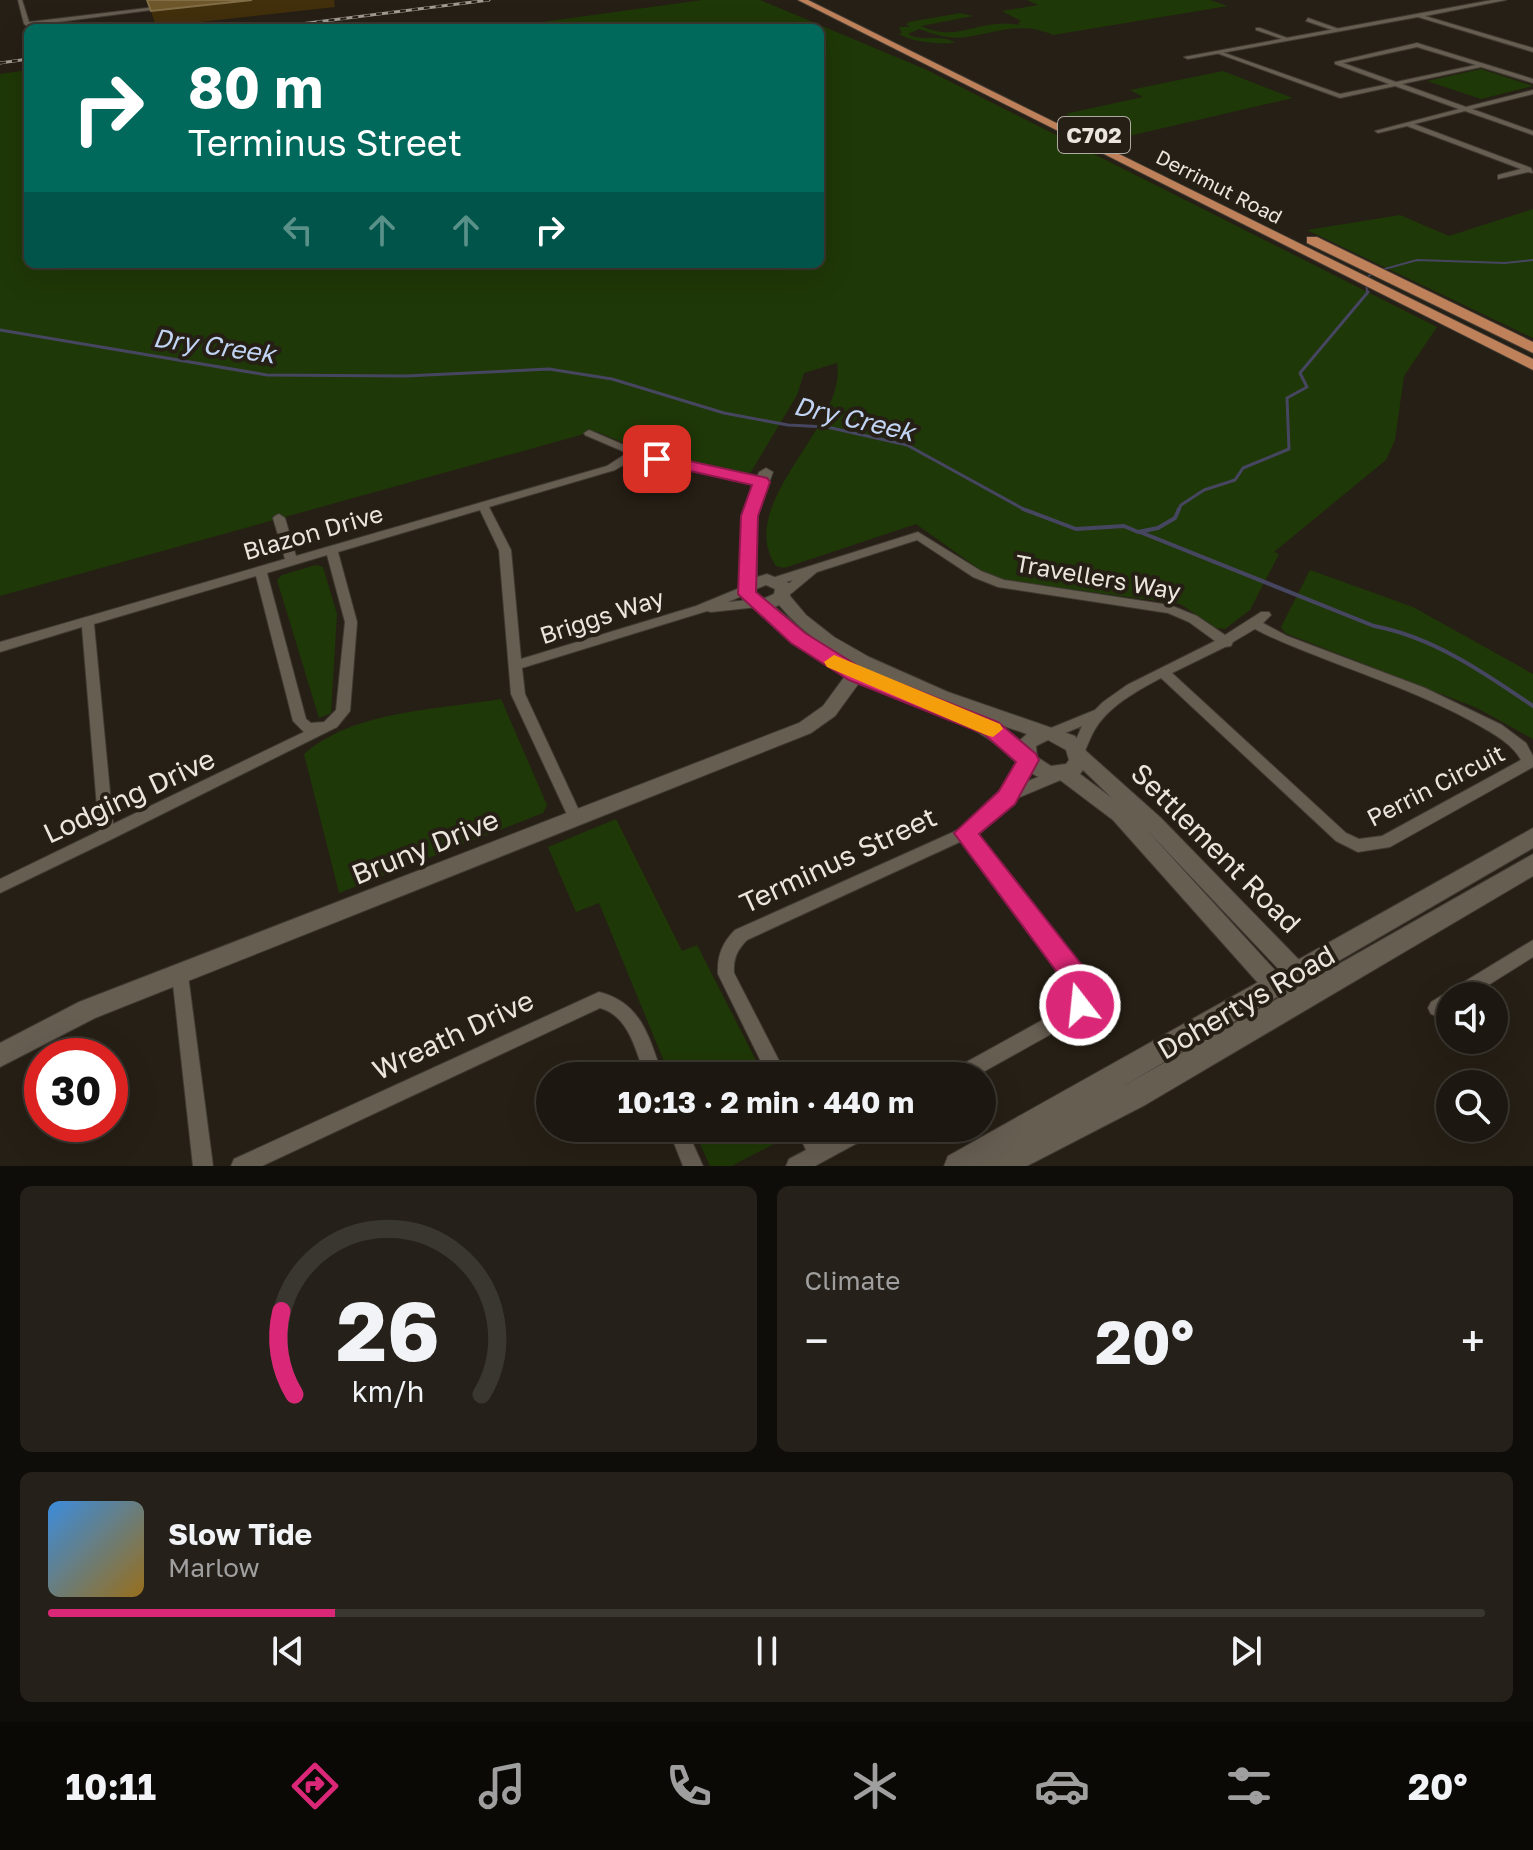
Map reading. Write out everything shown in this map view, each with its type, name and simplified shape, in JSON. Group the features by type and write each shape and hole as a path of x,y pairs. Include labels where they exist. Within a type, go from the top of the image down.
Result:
{"main road":[{"name":"Derrimut Road","path":"802,0 818,4 1533,348"},
{"path":"791,1 818,4"},
{"name":"Derrimut Road","path":"818,4 1533,365"},
{"name":"Dohertys Road","path":"997,1166 1135,1095 1291,985 1533,837"},
{"name":"Dohertys Road","path":"958,1166 1291,985 1533,864"}],"street":[{"path":"20,0 25,10"},
{"path":"29,0 25,23 32,24 179,7"},
{"path":"1188,57 1503,0"},
{"path":"1415,15 1533,50"},
{"path":"1308,20 1337,30"},
{"path":"1258,29 1287,39"},
{"path":"1533,81 1417,45 1337,62 1533,133"},
{"path":"1217,52 1335,95 1482,65"},
{"path":"1517,76 1533,72"},
{"path":"1378,131 1533,92"},
{"path":"1407,124 1531,170"},
{"path":"1501,177 1531,170"},
{"path":"589,433 635,453 764,477 750,516 749,597 808,646 856,674 991,728 1042,772 1062,775 1077,767 1084,731 1098,714"},
{"name":"Blazon Drive","path":"0,647 611,468 635,453"},
{"path":"483,506 505,550 518,694 575,817"},
{"path":"279,518 292,562"},
{"name":"Travellers Way","path":"778,588 815,569 918,536 977,574 1002,584 1170,609 1193,619 1227,643"},
{"path":"261,571 315,727 337,722 343,711 351,622 332,551"},
{"path":"751,552 811,630 865,663 1068,739 1079,754"},
{"path":"748,588 762,579 778,588"},
{"name":"Briggs Way","path":"517,665 700,609 748,588"},
{"path":"760,604 774,603 778,588"},
{"name":"Briggs Way","path":"700,609 760,604"},
{"name":"Perrin Circuit","path":"1163,672 1341,837 1358,846 1385,842 1529,762 1529,751 1524,744 1487,720 1283,639 1260,620 1227,643"},
{"path":"88,621 107,835"},
{"path":"1029,761 1028,742 1098,714 1163,672 1227,643"},
{"name":"Bruny Drive","path":"0,1055 87,1010 805,728 829,711 856,674"},
{"name":"Lodging Drive","path":"281,753 315,727"},
{"name":"Lodging Drive","path":"0,886 281,753 315,727"},
{"name":"Settlement Road","path":"1079,754 1154,824 1291,985"},
{"name":"Terminus Street","path":"771,1062 726,974 724,962 733,942 768,922 965,833 1007,797 1029,761"},
{"name":"Terminus Street","path":"1007,797 1062,775"},
{"name":"Settlement Road","path":"1062,775 1120,814 1291,985"},
{"path":"965,833 1076,977 1082,996 1080,1005 1072,1013 983,1062"},
{"path":"1478,982 1533,948"},
{"path":"180,975 203,1166"},
{"name":"Wreath Drive","path":"241,1166 599,1000 612,1001 622,1008 647,1062"},
{"path":"683,1142 693,1166"},
{"path":"812,1142 818,1154"},
{"path":"796,1166 840,1142"}],"green space":[{"path":"702,0 760,0 817,24 527,24"},
{"path":"1027,0 1210,0 1228,6 1053,35 1021,28 961,38 919,29 908,34 955,43 940,43 919,41 898,34 902,33 899,27 910,27 906,24 909,22 960,13 973,16 921,26 946,32 992,24 1021,25 1018,23 1021,21 1002,11 1038,5"},
{"path":"824,27 927,70 1437,327 1404,376 1395,440 1386,460 1274,552 1279,554 1250,610 1225,629 1216,628 1180,604 1004,580 979,569 916,524 784,568 776,566 767,542 769,516 779,490 826,412 836,387 837,363 804,373 797,395 751,472 744,474 651,454 595,431 0,596 0,74 24,71 24,268 824,268"},
{"path":"1481,69 1533,86 1481,99 1427,81"},
{"path":"1223,71 1293,98 1116,139 1065,114 1143,97 1130,90"},
{"path":"1533,209 1533,338 1307,230 1400,215 1449,236"},
{"path":"316,565 323,567 337,614 331,713 319,718 277,580 282,575"},
{"path":"1310,570 1413,607 1533,674 1533,739 1477,708 1285,633 1281,627"},
{"path":"501,699 547,805 543,813 339,893 304,754 324,739 372,720"},
{"path":"616,819 682,951 697,945 757,1062 664,1062 599,903 576,912 548,847"},
{"path":"699,1142 777,1142 732,1166 710,1166"}],"building":[{"path":"147,0 252,0 151,11"}],"waterway":[{"name":"Dry Creek","path":"1381,270 1417,260 1505,263 1533,260"},
{"name":"Dry Creek","path":"1367,293 1366,278 1373,273"},
{"name":"Dry Creek","path":"1179,509 1204,490 1235,480 1243,468 1289,449 1287,398 1307,387 1300,373 1367,293"},
{"name":"Dry Creek","path":"0,330 267,375 406,376 549,369 612,379 724,413 788,425 827,427 907,445 1024,509"},
{"name":"Dry Creek","path":"1024,509 1076,529 1124,526 1138,532 1158,528 1175,518 1179,509"},
{"path":"1140,532 1374,626 1438,647 1533,706"}],"railway":[{"path":"300,24 489,0"},
{"path":"0,63 24,60"}],"slow traffic":[{"path":"834,662 856,674 993,729"}],"route":[{"path":"657,459 762,482 750,516 747,594 798,638 856,674 991,728 1004,736 1028,760 1019,781 1007,797 965,833 1076,977 1081,986 1080,1005"}]}
